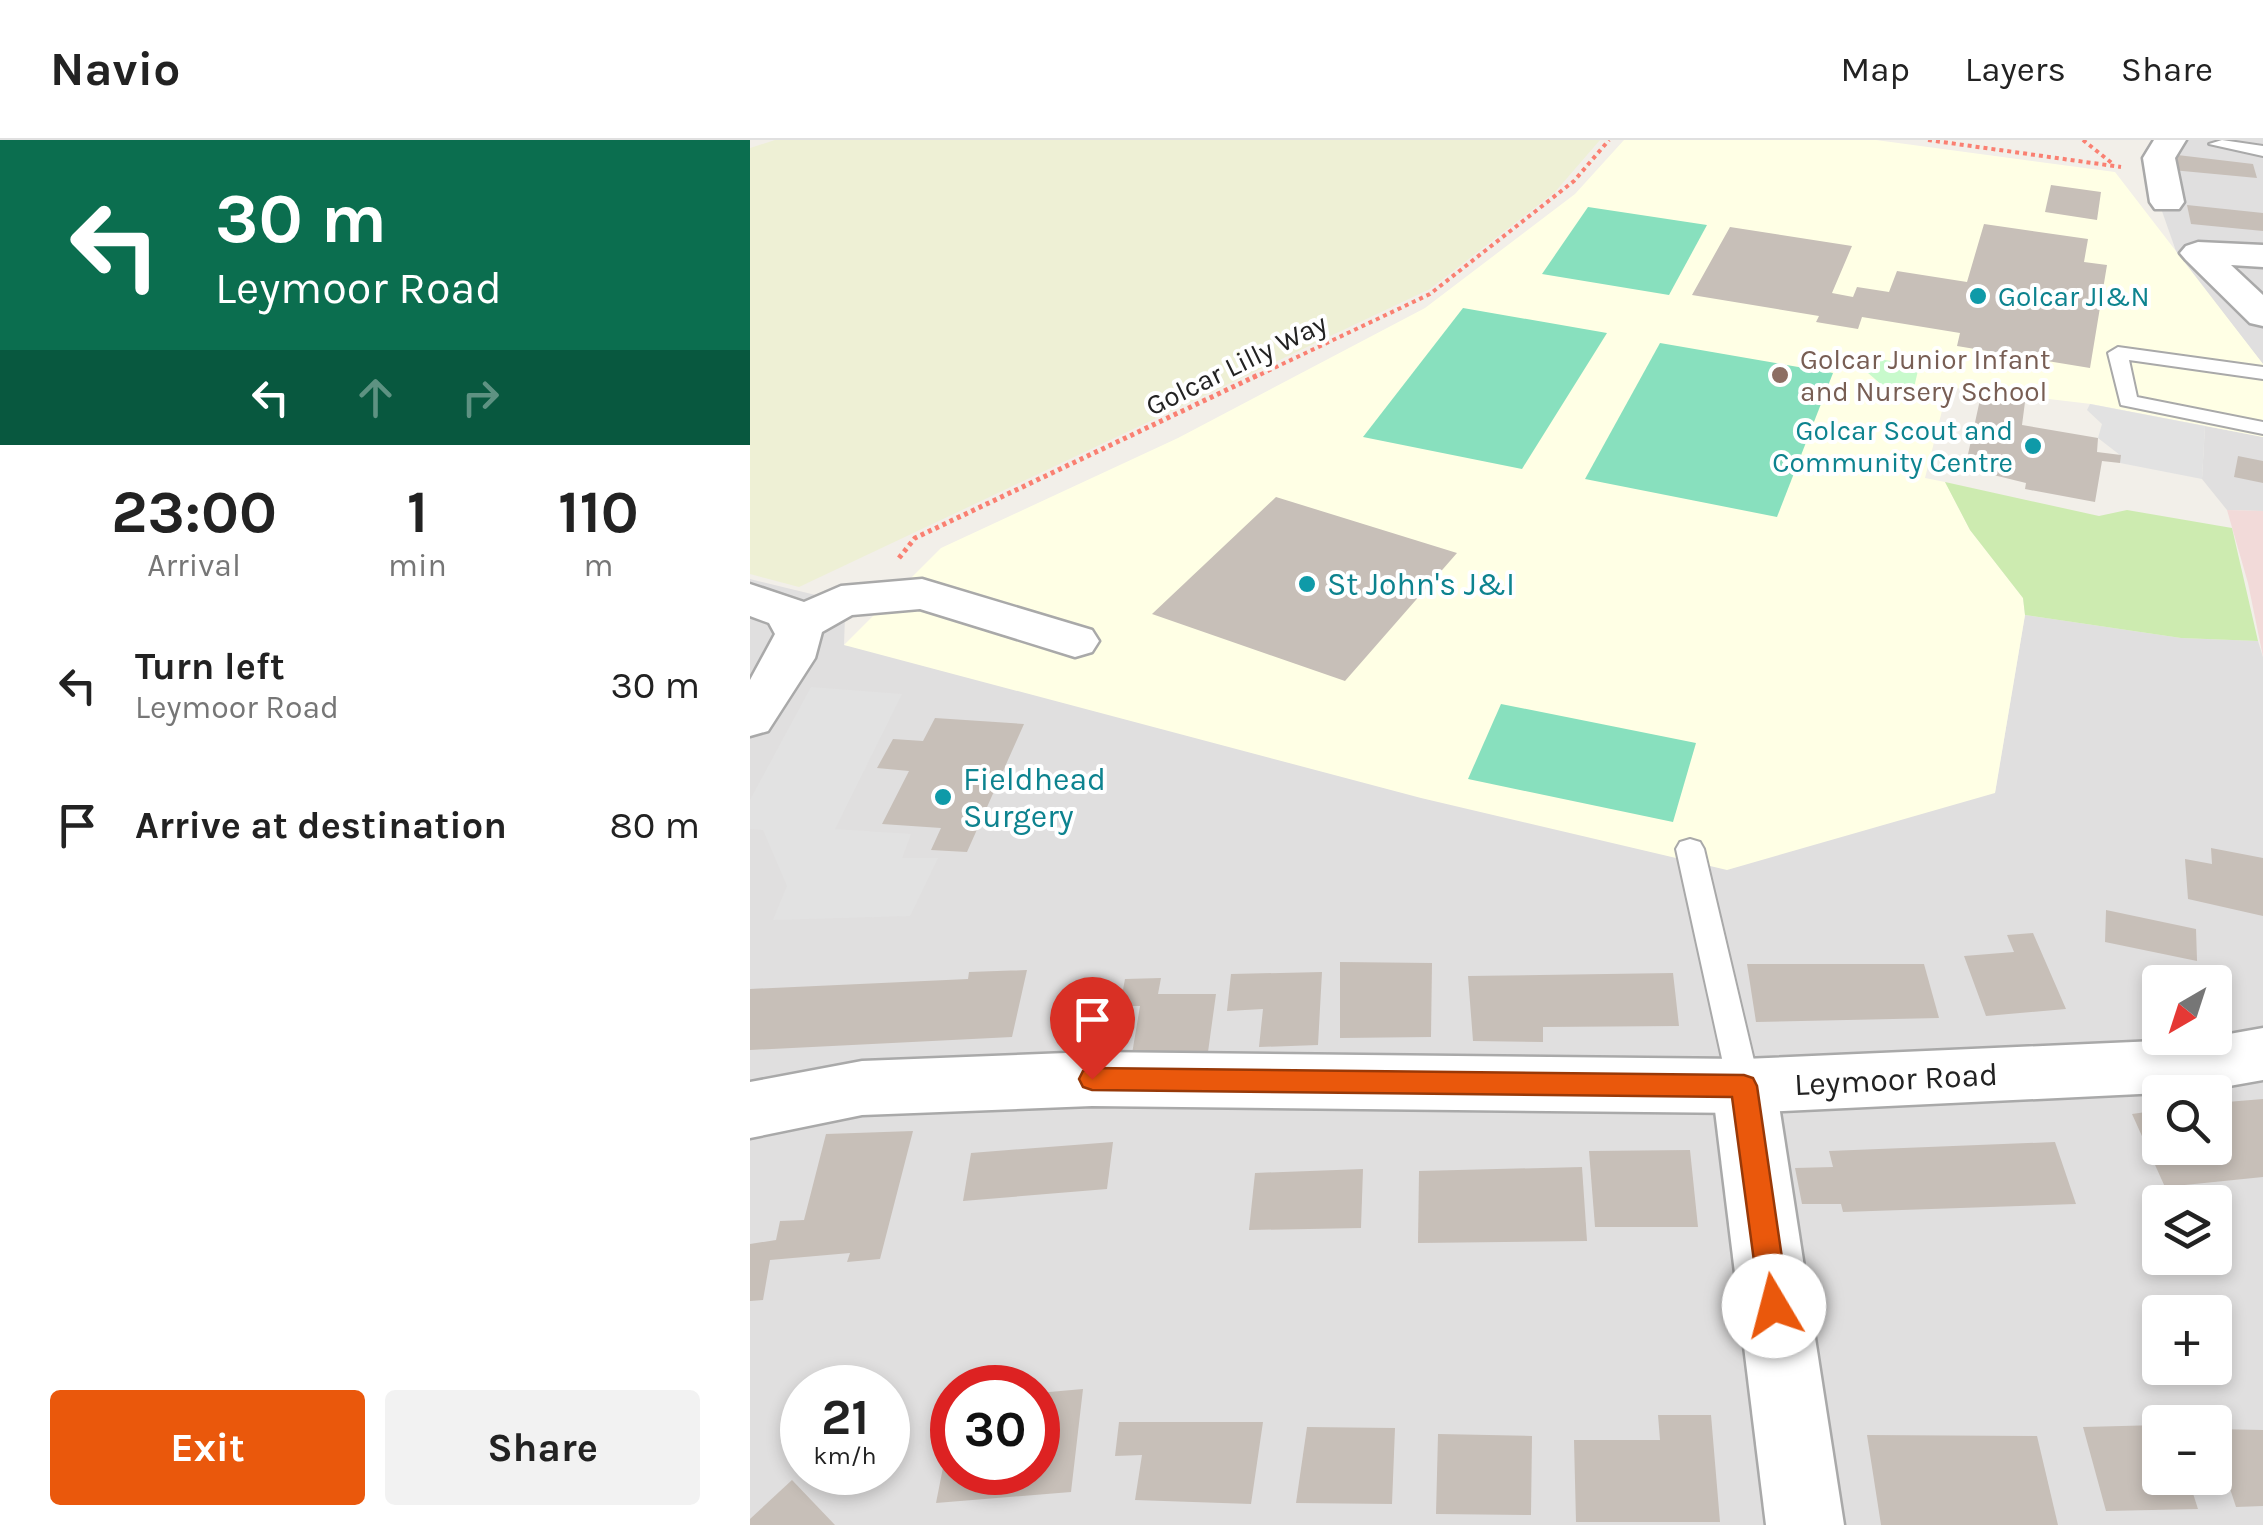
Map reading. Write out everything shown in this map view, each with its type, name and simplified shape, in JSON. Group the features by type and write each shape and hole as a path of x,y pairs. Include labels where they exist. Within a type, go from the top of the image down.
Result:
{"street":[{"path":"2164,188 2159,158 2170,140"},
{"path":"2263,256 2198,254 2263,315"},
{"path":"750,719 790,658 798,626 840,601 922,594 1076,641"},
{"path":"750,599 788,613 798,626"},
{"name":"Leymoor Road","path":"750,1110 862,1088 1092,1079 1744,1086 2201,1065 2263,1054"},
{"path":"1744,1086 1805,1525"}],"lane":[{"path":"2217,144 2263,151"},
{"path":"2263,374 2118,353 2128,401 2263,428"},
{"path":"1690,850 1744,1086"}],"path":[{"name":"Golcar Lilly Way","path":"866,598 915,538 1430,294 1574,181 1609,140"},
{"path":"1928,140 2116,166"},
{"path":"2082,140 2116,166 2164,188"}],"shaded area":[{"path":"775,140 1600,140 1555,192 1430,289 799,587 750,574 750,148"},
{"path":"1624,140 1876,140 2115,172 2263,364 2263,437 2091,404 1948,387 1925,478 1945,482 1970,530 2023,598 2025,615 1995,793 1727,870 1421,798 844,645 941,548 1178,438 1425,308 1575,194"},
{"path":"2152,140 2263,140 2263,364 2177,254 2149,174"},
{"path":"2090,404 2205,426 2202,479 2120,463 2120,455 2098,438 2102,424 2087,410"},
{"path":"2205,426 2263,437 2263,511 2227,510 2202,479"},
{"path":"2227,510 2263,511 2263,657 2248,583"},
{"path":"750,579 828,598 845,616 844,645 1995,793 2025,615 2181,638 2258,641 2263,657 2263,1525 750,1525"},
{"path":"811,687 902,694 835,829 911,834 902,858 938,858 910,916 773,920 787,886 763,830 750,829 750,800"}],"green space":[{"path":"1588,207 1707,225 1669,295 1542,274"},
{"path":"1463,308 1607,333 1522,469 1363,437"},
{"path":"1660,343 1833,373 1777,517 1585,479"},
{"path":"1863,356 1919,366 1911,401 1890,392 1860,366"},
{"path":"1945,482 2099,516 2127,510 2232,528 2258,641 2181,638 2025,615 2023,598 1970,530"},
{"path":"1501,704 1696,743 1673,822 1468,779"}],"building":[{"path":"2169,154 2253,164 2257,178 2172,170"},
{"path":"2051,185 2101,192 2097,220 2045,212"},
{"path":"2187,205 2263,213 2263,231 2191,224"},
{"name":"Golcar JI&N","path":"1984,224 2088,239 2084,262 2107,265 2090,368 1957,346 1960,333 1862,317 1858,329 1816,322 1819,316 1692,295 1730,227 1852,246 1832,293 1853,297 1857,287 1889,292 1897,271 1967,282"},
{"name":"Golcar Scout and Community Centre","path":"1981,395 2025,402 2022,425 2098,438 2097,452 2121,455 2120,463 2102,461 2095,502 2025,489 2026,483 1965,468"},
{"path":"2238,456 2263,461 2263,483 2234,477"},
{"name":"St John's J&I","path":"1276,497 1457,553 1345,681 1152,614"},
{"name":"Fieldhead Surgery","path":"935,718 1024,724 967,852 931,850 941,828 882,824 909,771 877,768 893,739 923,741"},
{"path":"2211,848 2263,858 2263,916 2188,899 2185,859 2212,864"},
{"path":"2106,910 2196,929 2197,961 2105,942"},
{"path":"2033,933 2066,1009 1986,1016 1964,956 2014,952 2007,935"},
{"path":"1340,962 1432,963 1431,1037 1340,1038"},
{"path":"1747,964 1924,964 1939,1018 1756,1022"},
{"path":"1027,970 1012,1037 750,1050 750,989 968,979 969,972"},
{"path":"1322,972 1318,1045 1259,1047 1263,1009 1227,1011 1231,974"},
{"path":"1673,973 1679,1026 1543,1027 1543,1042 1473,1041 1468,976"},
{"path":"1161,978 1158,994 1216,994 1208,1052 1132,1054 1140,1006 1120,1006 1125,979"},
{"path":"2263,1099 2263,1177 2164,1185 2155,1165 2232,1165 2232,1102"},
{"path":"2142,1113 2142,1136 2132,1114"},
{"path":"913,1131 880,1259 847,1262 850,1253 770,1260 763,1300 750,1301 750,1244 776,1240 780,1221 804,1220 826,1134"},
{"path":"1113,1142 1107,1189 963,1201 971,1153"},
{"path":"2055,1142 2076,1204 1843,1212 1841,1204 1802,1204 1795,1168 1833,1167 1829,1151"},
{"path":"1690,1150 1698,1227 1595,1227 1589,1151"},
{"path":"1582,1167 1587,1241 1418,1243 1419,1171"},
{"path":"1363,1169 1361,1228 1249,1230 1255,1173"},
{"path":"1083,1389 1071,1492 1060,1493 1060,1391"},
{"path":"1658,1415 1711,1415 1720,1522 1576,1522 1574,1440 1660,1440"},
{"path":"1119,1422 1263,1422 1251,1504 1135,1500 1142,1455 1115,1456"},
{"path":"2142,1425 2142,1495 2193,1495 2198,1509 2106,1511 2083,1427"},
{"path":"1307,1427 1395,1428 1392,1504 1296,1503"},
{"path":"2232,1429 2263,1430 2263,1506 2236,1507 2232,1495"},
{"path":"1438,1434 1532,1436 1531,1515 1436,1514"},
{"path":"1867,1435 2037,1436 2058,1525 1881,1525"},
{"path":"780,1491 780,1495 806,1495 835,1525 750,1525 750,1519"},
{"path":"938,1495 1034,1495 936,1503"}],"place":[{"name":"Golcar JI&N","path":"1978,296"},
{"name":"Golcar Junior Infant and Nursery School","path":"1780,375"},
{"name":"Golcar Scout and Community Centre","path":"2033,446"},
{"name":"St John's J&I","path":"1307,584"},
{"name":"Fieldhead Surgery","path":"943,797"}],"route":[{"path":"1092,1079 1744,1086 1774,1306"}]}
